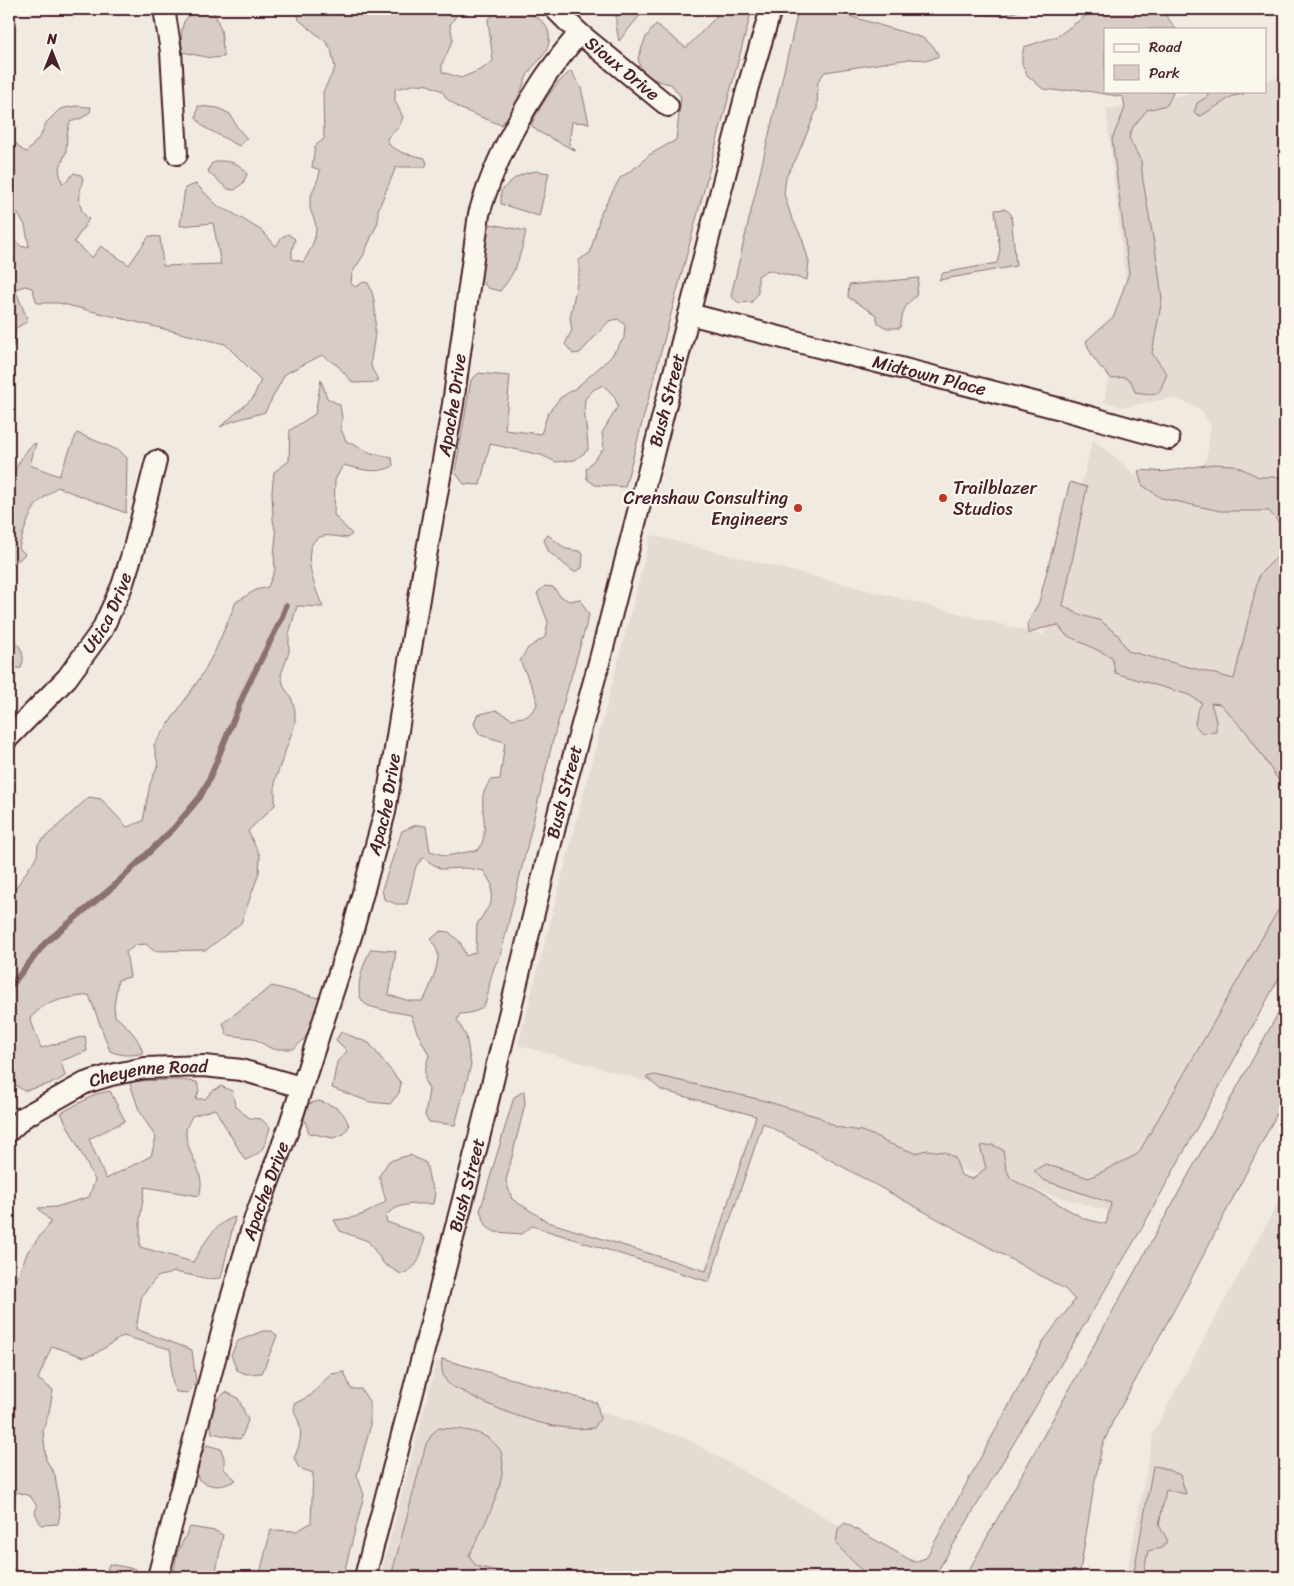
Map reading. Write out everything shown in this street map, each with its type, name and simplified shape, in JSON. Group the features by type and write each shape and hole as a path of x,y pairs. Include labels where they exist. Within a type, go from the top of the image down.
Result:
{"street":[{"path":"164,9 171,51 177,154"},
{"name":"Sioux Drive","path":"555,9 579,33 668,106"},
{"name":"Bush Street","path":"365,1577 481,1129 562,798 747,90 771,9"},
{"name":"Apache Drive","path":"158,1577 228,1309 255,1218 288,1130 323,1025 357,918 385,812 423,573 453,404 478,214 487,187 516,128 540,85 579,33"},
{"name":"Midtown Place","path":"688,314 1053,407 1169,439"},
{"name":"Utica Drive","path":"10,732 67,678 102,630 122,586 134,548 156,461"},
{"name":"Cheyenne Road","path":"9,1131 24,1117 85,1083 145,1068 204,1066 241,1070 301,1087"}],"shaded area":[{"path":"1285,77 1285,912 1120,1214 518,1045 651,535 1044,635 1093,439 1139,478 1160,488 1202,471 1208,450 1211,425 1200,409 1170,398 1123,407 1104,402 1126,285 1106,109 1200,92 1266,92 1266,80"},
{"path":"1285,1190 1285,1577 1126,1577 1154,1431"},
{"path":"437,1361 685,1438 930,1577 380,1577"}],"green space":[{"path":"194,9 213,9 221,30 224,57 211,58 182,52 183,25"},
{"path":"297,9 468,9 459,11 450,25 453,40 442,64 442,72 461,78 482,69 493,61 488,20 498,9 515,10 532,15 546,26 549,33 546,51 528,74 514,107 501,125 461,109 447,99 442,91 428,85 417,84 395,89 395,101 403,117 399,127 387,138 390,146 403,153 425,158 427,164 425,167 396,167 378,210 378,222 363,256 352,273 351,283 355,287 364,282 368,283 373,296 375,326 371,364 378,382 353,383 338,366 322,355 285,374 265,412 233,421 220,427 253,398 261,380 225,344 59,303 37,303 32,288 25,286 15,289 28,321 16,328 14,345 9,352 9,305 11,304 9,297 9,273 12,272 13,259 9,247 9,238 22,247 29,246 25,225 9,200 9,135 22,150 27,152 41,135 46,123 60,109 75,106 91,107 90,112 82,118 70,122 66,152 59,170 62,183 67,181 74,173 81,175 83,179 80,206 89,219 74,242 92,258 101,246 129,265 149,236 160,237 163,266 221,264 213,223 180,226 185,188 196,184 219,207 262,231 276,246 282,237 288,234 295,239 292,259 303,262 311,248 316,232 310,199 320,170 312,167 315,146 324,139 323,92 335,68 331,49 326,42 299,20"},
{"path":"616,9 645,9 619,41 616,25"},
{"path":"716,9 752,9 625,487 595,485 587,479 586,469 604,448 602,433 618,406 614,396 603,385 593,390 585,399 588,450 575,460 556,462 541,455 490,444 480,485 464,484 455,472 471,380 479,373 510,376 505,430 541,434 548,413 560,398 576,388 610,358 624,338 625,325 618,319 609,321 580,353 573,354 565,344 572,330 570,318 579,273 579,260 590,253 601,213 620,178 639,165 649,155 676,140 681,97 671,84 642,73 638,58 646,37 656,24 686,48 716,17"},
{"path":"797,9 826,9 923,38 933,46 939,56 929,60 909,59 825,72 818,81 817,109 796,159 786,177 784,194 791,216 802,238 809,262 807,280 768,270 758,276 758,293 752,302 739,303 731,296"},
{"path":"950,9 1025,9 1003,16 967,13"},
{"path":"1095,9 1161,9 1175,28 1104,28 1104,92 1174,92 1167,105 1147,110 1133,127 1129,138 1141,161 1162,299 1152,353 1167,374 1159,393 1135,392 1131,381 1124,377 1112,379 1093,357 1086,341 1114,316 1129,273 1112,139 1125,108 1123,97 1075,89 1061,91 1043,89 1027,75 1022,64 1024,47 1058,36"},
{"path":"571,71 581,88 589,123 572,122 569,144 576,151 537,131 531,125 548,96"},
{"path":"1207,92 1243,92 1244,94 1233,96 1201,116 1194,113 1197,103 1208,96"},
{"path":"198,106 218,108 230,114 237,127 247,139 239,146 204,127 196,118"},
{"path":"218,161 235,163 245,170 247,174 243,183 235,190 228,189 208,172 211,164"},
{"path":"537,171 549,173 539,216 501,204 501,191 509,183 521,175"},
{"path":"1005,209 1011,214 1016,266 939,280 943,273 997,263 1000,250 995,210"},
{"path":"491,224 526,231 517,263 500,291 488,288 477,276 487,231"},
{"path":"919,278 916,296 908,303 904,310 900,328 887,328 878,323 876,315 848,297 849,285"},
{"path":"321,380 327,398 340,405 341,429 346,441 371,453 392,458 393,466 375,471 343,465 335,480 334,515 352,534 347,538 320,537 314,542 310,550 309,559 313,581 323,607 297,606 289,634 289,652 281,675 284,687 291,697 295,710 295,724 275,780 275,805 248,831 260,856 259,873 241,923 206,950 154,951 146,944 136,945 126,952 130,977 118,980 114,1006 115,1016 132,1032 143,1053 126,1055 110,1051 89,995 62,999 43,1006 30,1018 41,1048 85,1036 87,1051 61,1061 65,1076 56,1082 24,1091 9,1080 9,898 37,856 38,844 89,797 101,799 127,827 143,821 150,784 158,765 154,745 200,678 215,651 236,602 256,590 268,587 275,570 276,535 273,520 272,491 274,472 289,461 290,430 315,414"},
{"path":"77,433 120,451 127,458 126,513 57,487 35,507 19,548 25,554 9,565 8,498 12,478 19,463 27,450 36,443 30,465 59,476"},
{"path":"1212,464 1234,465 1259,477 1285,477 1285,530 1269,511 1220,511 1161,498 1142,485 1138,471 1166,471"},
{"path":"1070,482 1087,487 1063,606 1078,614 1101,621 1118,635 1128,651 1234,679 1259,575 1283,551 1285,543 1285,790 1247,733 1220,704 1211,703 1216,721 1216,732 1202,733 1195,725 1197,712 1202,703 1189,695 1115,673 1112,657 1066,635 1058,625 1039,629 1028,634 1027,624 1039,602"},
{"path":"548,535 566,549 579,551 583,554 582,568 574,572 549,552 544,540"},
{"path":"545,586 553,587 560,596 569,601 580,599 589,615 554,736 500,957 493,969 486,1001 479,1010 460,1014 457,1020 466,1036 471,1065 455,1125 429,1122 425,1116 429,1089 425,1082 425,1070 429,1055 417,1032 411,1015 369,1006 363,1002 360,996 360,979 371,949 396,951 389,995 410,1001 423,1001 433,978 438,959 437,950 431,939 441,931 449,932 460,942 466,956 476,952 477,924 491,903 492,885 484,871 467,868 441,869 423,858 416,866 407,904 396,904 384,899 382,889 402,831 416,825 426,826 430,851 446,856 478,850 482,844 484,837 483,795 490,780 500,779 505,742 480,735 474,724 477,715 496,710 512,719 528,716 537,705 535,693 520,661 528,648 545,637 548,622 537,593"},
{"path":"9,641 17,643 21,649 23,658 21,668 9,669"},
{"path":"1285,898 1285,967 1142,1228 934,1577 868,1577 836,1544 838,1529 845,1523 914,1562 926,1558 1045,1339 1075,1300 1065,1289 763,1123 709,1282 532,1226 522,1234 495,1232 487,1227 480,1211 514,1097 524,1091 525,1104 506,1181 512,1199 548,1222 706,1271 756,1116 661,1090 646,1077 655,1075 762,1100 819,1117 836,1127 861,1131 915,1153 927,1150 945,1152 955,1158 961,1175 972,1179 986,1168 980,1146 993,1145 1003,1150 1006,1168 1011,1179 1085,1219 1106,1224 1111,1203 1043,1180 1034,1171 1045,1164 1089,1178 1138,1154"},
{"path":"272,986 327,1000 317,1021 304,1039 293,1049 272,1049 253,1038 227,1035 223,1023"},
{"path":"1285,1001 1285,1098 1191,1279 1112,1423 1102,1447 1079,1577 965,1577"},
{"path":"341,1032 369,1043 401,1083 399,1093 390,1104 370,1102 332,1088 337,1062 347,1051 336,1040"},
{"path":"179,1080 197,1082 199,1091 196,1099 205,1099 211,1092 221,1086 232,1091 235,1105 244,1114 250,1118 261,1119 270,1127 263,1148 256,1155 245,1160 215,1109 192,1116 186,1129 189,1147 201,1179 199,1196 145,1187 140,1218 140,1247 193,1262 215,1229 235,1217 221,1278 209,1279 175,1272 157,1277 142,1295 136,1329 192,1350 196,1382 188,1393 176,1392 172,1381 170,1349 123,1336 95,1354 84,1357 52,1346 38,1379 53,1390 43,1430 46,1460 55,1475 60,1514 58,1524 41,1525 35,1513 37,1506 30,1496 17,1492 9,1502 9,1291 15,1282 28,1251 51,1222 38,1208 56,1207 89,1197 95,1180 61,1113 96,1094 110,1091 125,1121 89,1139 106,1179 151,1156 156,1138 139,1110 129,1081"},
{"path":"319,1101 338,1109 344,1115 349,1126 344,1134 333,1138 309,1133 304,1118 308,1104"},
{"path":"410,1155 426,1163 435,1194 433,1204 402,1206 390,1211 385,1216 387,1222 420,1234 425,1238 416,1265 401,1274 384,1264 368,1241 340,1231 334,1220 362,1215 386,1201 379,1176 389,1161"},
{"path":"263,1331 272,1331 277,1336 262,1373 246,1374 237,1370 231,1355 238,1341"},
{"path":"442,1359 597,1403 600,1419 594,1428 578,1429 545,1424 511,1414 447,1382 443,1376"},
{"path":"344,1372 351,1389 361,1389 370,1403 370,1428 357,1475 364,1495 343,1577 259,1577 271,1530 297,1531 311,1523 313,1473 299,1468 294,1458 301,1432 294,1404 311,1395 331,1374"},
{"path":"226,1392 238,1398 248,1420 240,1439 212,1433 211,1414 213,1405"},
{"path":"439,1428 464,1430 483,1435 500,1450 503,1463 498,1490 487,1519 469,1555 476,1566 522,1577 391,1577 426,1444 433,1433"},
{"path":"207,1445 221,1449 224,1458 224,1469 236,1480 217,1486 207,1484 198,1479 199,1461"},
{"path":"1153,1466 1161,1467 1180,1475 1186,1494 1166,1490 1159,1525 1168,1541 1162,1548 1148,1551 1143,1577 1133,1577"},
{"path":"190,1527 215,1531 223,1535 216,1572 248,1577 173,1577 177,1553"},
{"path":"109,1564 135,1569 142,1577 105,1577"},
{"path":"9,1568 32,1575 57,1577 9,1577"}],"waterway":[{"path":"9,988 46,942 114,886 174,828 200,797 209,780 245,691 280,622 286,606"}],"place":[{"name":"Trailblazer Studios","path":"943,498"},
{"name":"Crenshaw Consulting Engineers","path":"798,508"}]}
